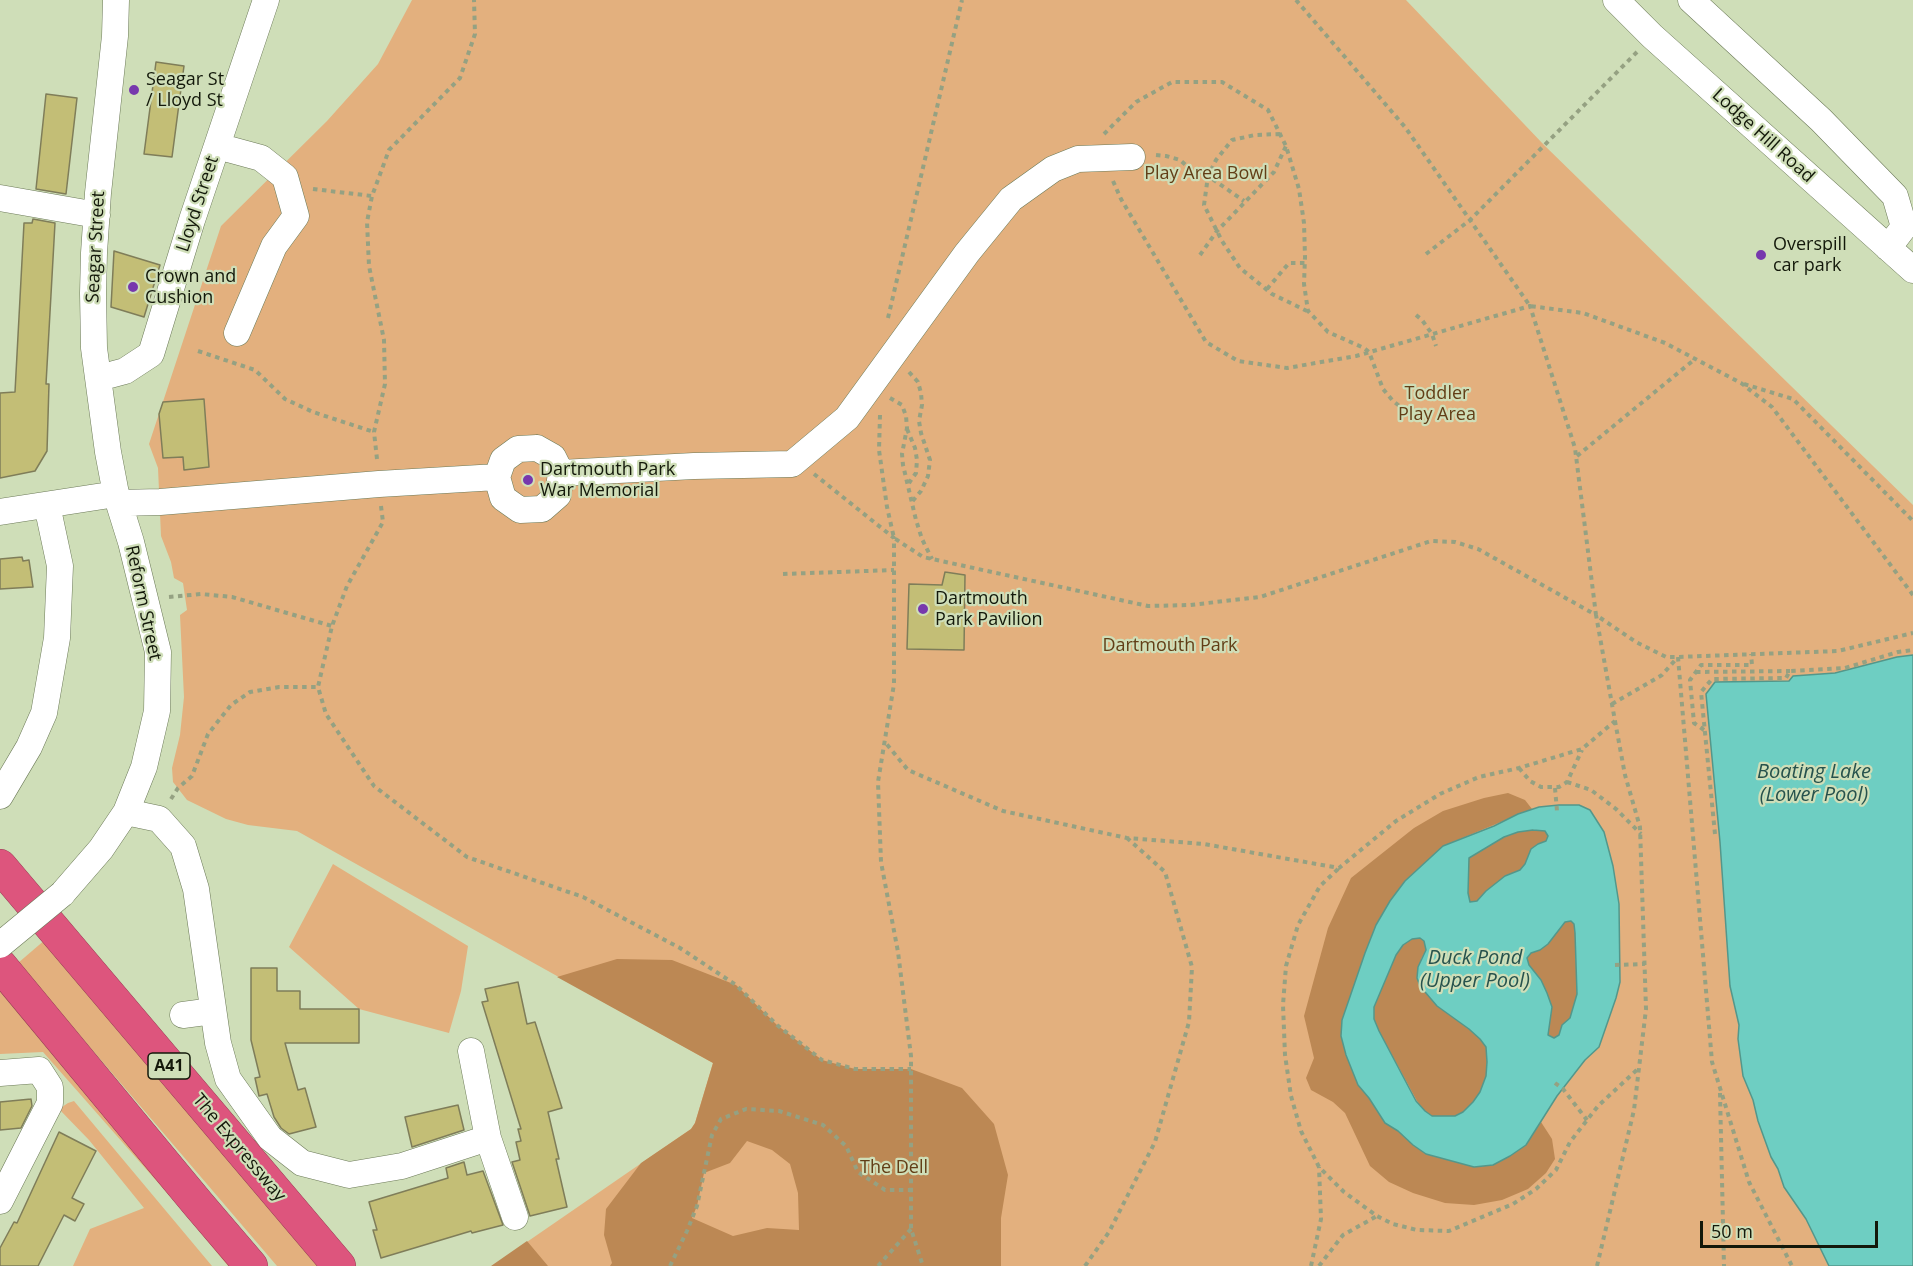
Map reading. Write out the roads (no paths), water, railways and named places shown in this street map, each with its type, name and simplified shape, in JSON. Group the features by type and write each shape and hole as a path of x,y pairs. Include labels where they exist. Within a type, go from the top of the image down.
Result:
{"highway":[{"name":"The Expressway","path":"0,866 339,1266"},
{"path":"0,965 252,1266"}],"street":[{"name":"Seagar Street","path":"116,0 114,46 97,215 93,293 94,348 108,452 117,499"},
{"name":"Lloyd Street","path":"99,378 125,371 151,354 266,0"},
{"name":"Lodge Hill Road","path":"1616,0 1652,36 1913,270"},
{"path":"1691,0 1821,120 1895,196 1904,227 1888,248"},
{"path":"217,146 261,158 285,177 296,216 274,246 237,333"},
{"path":"561,473 694,466 792,464 847,418 967,253 1011,199 1053,169 1078,159 1132,157"},
{"path":"0,198 97,215"},
{"path":"537,448 553,457 561,473 558,495 542,509 520,510 502,498 497,477 503,460 518,449 537,448"},
{"path":"0,512 117,499 160,502 497,477"},
{"name":"Reform Street","path":"0,945 62,894 101,849 126,812 144,767 157,711 158,652 131,542 117,499"},
{"path":"0,796 29,747 44,713 57,638 60,566 47,505"},
{"path":"126,812 159,819 183,846 196,889 218,1043 228,1079 270,1138 302,1163 349,1175 402,1166 488,1138"},
{"path":"183,1015 213,1011"},
{"path":"471,1051 488,1138 515,1217"},
{"path":"0,1073 39,1070 50,1087 50,1103 0,1201"}],"water":[{"name":"Boating Lake (Lower Pool)","path":"1913,655 1913,1266 1829,1266 1806,1219 1784,1187 1771,1157 1743,1076 1738,1039 1739,1025 1730,986 1720,842 1706,694 1715,682 1789,681 1793,676 1835,673"},
{"name":"Duck Pond (Upper Pool)","path":"1579,805 1590,810 1604,832 1613,866 1619,904 1620,982 1599,1047 1585,1060 1557,1096 1526,1145 1493,1165 1474,1167 1426,1154 1385,1123 1358,1085 1341,1036 1342,1020 1376,925 1405,881 1443,846 1539,807","holes":["1533,830 1545,831 1548,836 1546,841 1531,849 1520,870 1505,876 1477,901 1470,902 1469,858 1504,837","1571,921 1574,924 1577,994 1570,1018 1562,1025 1559,1035 1554,1038 1548,1035 1552,1007 1541,980 1529,965 1527,958 1531,953 1548,944 1565,922","1420,938 1424,941 1426,950 1418,967 1417,978 1420,986 1437,1006 1469,1029 1486,1047 1486,1076 1480,1092 1463,1112 1455,1116 1432,1116 1416,1101 1374,1019 1374,1007 1396,955 1403,945 1412,939"]}],"place":[{"name":"Seagar St / Lloyd St","path":"134,90"},
{"name":"Overspill car park","path":"1761,255"},
{"name":"Crown and Cushion","path":"133,287"},
{"name":"Dartmouth Park War Memorial","path":"528,480"},
{"name":"Dartmouth Park Pavilion","path":"923,609"}],"park label":[{"name":"Play Area Bowl","path":"1206,174"},
{"name":"Toddler Play Area","path":"1437,404"},
{"name":"Dartmouth Park","path":"1170,646"},
{"name":"The Dell","path":"894,1168"}]}
